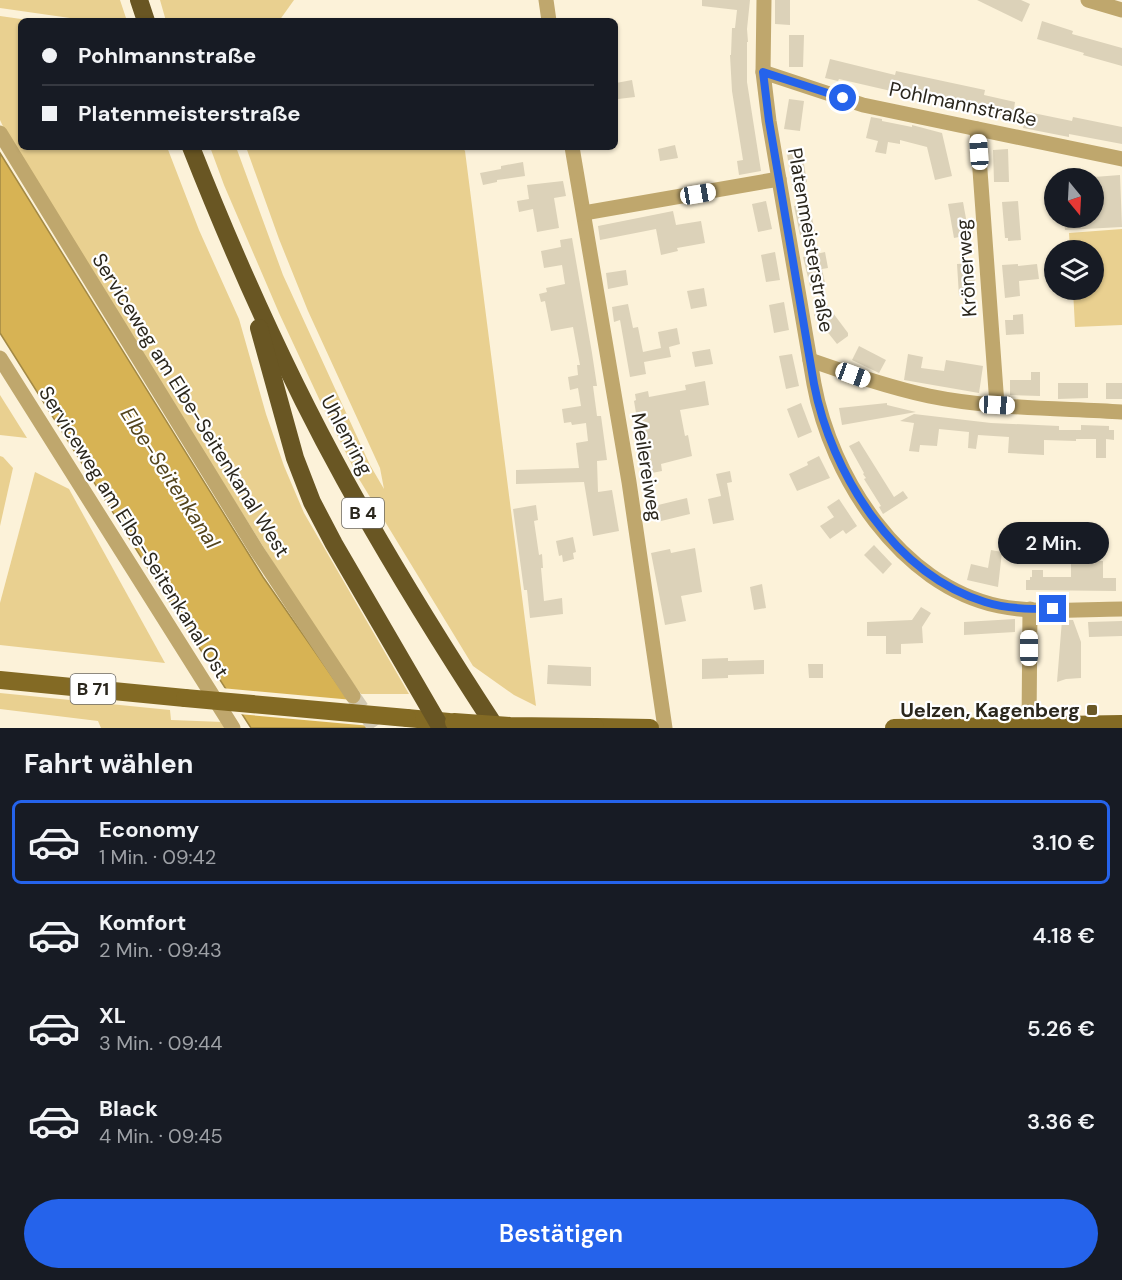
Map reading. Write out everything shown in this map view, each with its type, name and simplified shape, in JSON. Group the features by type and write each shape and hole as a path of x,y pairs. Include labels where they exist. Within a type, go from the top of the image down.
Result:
{"highway":[{"path":"139,0 145,18"},
{"name":"Uhlenring","path":"192,150 249,287 311,415 379,540 442,645 496,728"},
{"path":"249,287 292,449 312,502 424,699 444,723"},
{"path":"410,718 422,710 424,699"}],"main road":[{"name":"B 71","path":"0,680 444,723 650,728"},
{"path":"894,728 1122,724"}],"street":[{"path":"546,0 549,18"},
{"name":"Platenmeisterstraße","path":"764,0 763,72 769,121 818,403 830,441 856,494 882,528 920,566 954,590 998,606 1030,609 1122,609"},
{"path":"1088,0 1122,10"},
{"name":"Pohlmannstraße","path":"763,72 863,105 1122,159"},
{"name":"Krönerweg","path":"977,129 997,405"},
{"name":"Serviceweg am Elbe-Seitenkanal West","path":"0,133 257,551 353,696"},
{"name":"Meilereiweg","path":"573,150 629,482 665,728"},
{"path":"585,213 779,179"},
{"name":"Serviceweg am Elbe-Seitenkanal Ost","path":"0,358 233,728"},
{"path":"810,360 874,383 932,396 997,405 1122,412"},
{"path":"1029,724 1030,609"}],"shaded area":[{"path":"0,0 120,0 126,18 70,18 0,8"},
{"path":"160,0 294,0 281,18 165,18"},
{"path":"0,16 18,19 18,150 168,150 199,230 239,319 266,414 284,466 304,513 409,694 361,694 325,645 13,148 0,120"},
{"path":"211,150 237,150 283,275 370,465 384,489 380,468 308,311 247,150 465,151 536,706 514,695 473,666 359,479 279,313"},
{"path":"1122,229 1122,325 1075,327 1074,300 1104,300 1104,240 1069,240 1069,233"},
{"path":"0,395 27,438 0,435"},
{"path":"0,456 13,468 0,526"},
{"path":"35,472 69,489 165,663 0,645 0,603"},
{"path":"0,693 170,710 171,720 223,722 226,728 101,728 98,721 0,709"}],"water":[{"name":"Elbe-Seitenkanal","path":"0,153 263,577 368,728 251,728 153,576 0,333"}],"pier":[{"path":"221,688 353,700 371,726 238,714"}],"building":[{"path":"702,0 750,0 747,29 747,82 761,171 739,175 737,161 743,160 732,91 730,55 732,28 735,28 737,10 702,6"},
{"path":"775,0 790,0 790,25 775,24"},
{"path":"977,0 1021,0 1030,4 1022,22"},
{"path":"1042,21 1073,31 1072,34 1122,48 1122,66 1037,39"},
{"path":"789,35 804,35 803,67 789,67"},
{"path":"830,59 895,75 896,71 985,90 984,95 1015,102 1014,109 1072,121 1073,117 1122,127 1122,144 1023,128 1025,121 980,111 981,107 892,88 891,91 825,78"},
{"path":"632,80 635,97 618,99 618,83"},
{"path":"789,99 804,101 800,131 784,129"},
{"path":"871,117 942,133 952,176 935,180 927,147 900,140 900,144 888,142 886,154 875,152 878,141 866,138"},
{"path":"675,145 678,158 660,161 658,149"},
{"path":"1008,149 1009,182 994,182 993,150"},
{"path":"802,152 807,182 792,185 787,154"},
{"path":"523,162 525,176 497,180 497,182 483,185 480,173"},
{"path":"1120,175 1122,227 1104,228 1104,176"},
{"path":"563,181 566,196 554,198 559,228 537,232 533,209 519,212 517,201 529,199 527,185"},
{"path":"766,201 772,229 758,232 752,204"},
{"path":"1018,201 1021,240 1008,241 1008,238 1005,238 1002,202"},
{"path":"963,202 969,235 954,238 948,204"},
{"path":"809,203 815,232 800,235 794,206"},
{"path":"673,211 676,225 701,221 705,243 677,248 678,251 661,255 656,229 600,240 598,226"},
{"path":"1065,228 1103,228 1065,230"},
{"path":"572,238 597,386 593,386 597,416 601,416 607,460 597,461 598,492 612,490 619,531 593,536 584,482 516,484 516,470 579,468 576,443 588,441 586,423 572,425 571,422 564,423 562,409 581,406 578,388 570,390 568,377 578,375 577,365 580,365 573,327 551,331 545,301 541,302 539,294 547,292 546,288 565,284 562,265 544,268 541,251 561,247 560,240"},
{"path":"775,252 780,280 766,282 761,255"},
{"path":"825,252 828,268 822,269 825,283 810,286 803,257"},
{"path":"973,263 976,295 959,296 957,264"},
{"path":"1018,264 1018,266 1037,264 1039,279 1019,281 1020,296 1005,298 1002,265"},
{"path":"626,270 628,285 608,289 606,273"},
{"path":"704,288 707,306 691,309 687,291"},
{"path":"784,302 789,330 774,333 769,305"},
{"path":"628,304 633,328 638,327 643,352 661,348 658,332 677,328 680,344 669,347 671,357 644,362 646,374 630,377 620,320 614,322 612,307"},
{"path":"827,305 848,333 848,336 837,344 814,315"},
{"path":"1023,314 1024,334 1006,335 1005,320 1013,320 1013,315"},
{"path":"859,346 886,360 879,373 852,360"},
{"path":"710,349 713,364 695,367 692,352"},
{"path":"792,354 799,386 786,389 779,356"},
{"path":"908,354 923,357 921,368 944,371 946,360 983,366 979,393 904,380"},
{"path":"1031,372 1040,372 1040,396 1010,395 1010,380 1031,380"},
{"path":"705,381 709,405 680,410 692,456 661,464 662,471 647,474 643,449 639,450 636,432 639,431 635,394 648,391 649,397 686,390 685,385"},
{"path":"1058,383 1088,383 1088,398 1058,399"},
{"path":"1106,383 1122,383 1122,399 1106,399"},
{"path":"801,403 812,432 798,438 787,409"},
{"path":"887,403 887,405 916,412 842,425 839,408"},
{"path":"914,414 991,423 1059,426 1059,430 1081,430 1081,425 1109,426 1109,430 1114,430 1114,440 1106,439 1106,458 1096,458 1096,439 1044,440 1044,455 1008,453 1009,437 978,435 976,449 968,448 969,432 939,429 937,446 920,445 919,452 909,451 914,423 900,421"},
{"path":"859,441 894,497 903,491 908,498 883,514 849,446"},
{"path":"819,456 830,478 797,491 789,474 808,465 807,462"},
{"path":"730,471 732,482 727,483 734,520 713,524 708,499 721,496 716,474"},
{"path":"687,498 690,514 657,522 654,506"},
{"path":"839,499 857,526 846,534 843,530 830,539 820,526 834,517 827,507"},
{"path":"536,505 538,520 534,521 539,555 542,554 544,601 562,598 563,614 530,618 513,509"},
{"path":"573,537 576,552 573,553 574,559 563,562 562,555 559,556 556,541"},
{"path":"874,545 892,564 883,574 864,555"},
{"path":"695,548 702,592 681,596 686,621 665,625 651,553 670,549 671,553"},
{"path":"991,550 1002,552 998,587 967,580 971,564 988,568"},
{"path":"1071,561 1103,561 1103,578 1116,578 1116,591 1026,590 1026,580 1032,577 1032,570 1043,570 1043,577 1071,577"},
{"path":"762,584 766,608 754,610 750,587"},
{"path":"921,607 931,613 922,627 923,643 901,644 901,654 886,654 886,636 867,636 867,622 912,620"},
{"path":"1015,619 1015,632 964,635 964,622"},
{"path":"1062,620 1073,620 1081,642 1081,678 1057,682"},
{"path":"1122,621 1122,636 1089,637 1088,622"},
{"path":"728,658 728,661 764,660 764,674 728,675 728,678 702,679 702,659"},
{"path":"808,664 823,664 823,678 809,678"},
{"path":"548,665 591,667 591,686 547,684"}],"tunnel":[{"path":"353,696 375,728"}],"place":[{"name":"Uelzen, Kagenberg","path":"1092,710"}],"route":[{"path":"843,98 763,72 769,121 814,384 830,441 846,476 868,511 896,544 928,573 954,590 998,606 1053,609"}]}
